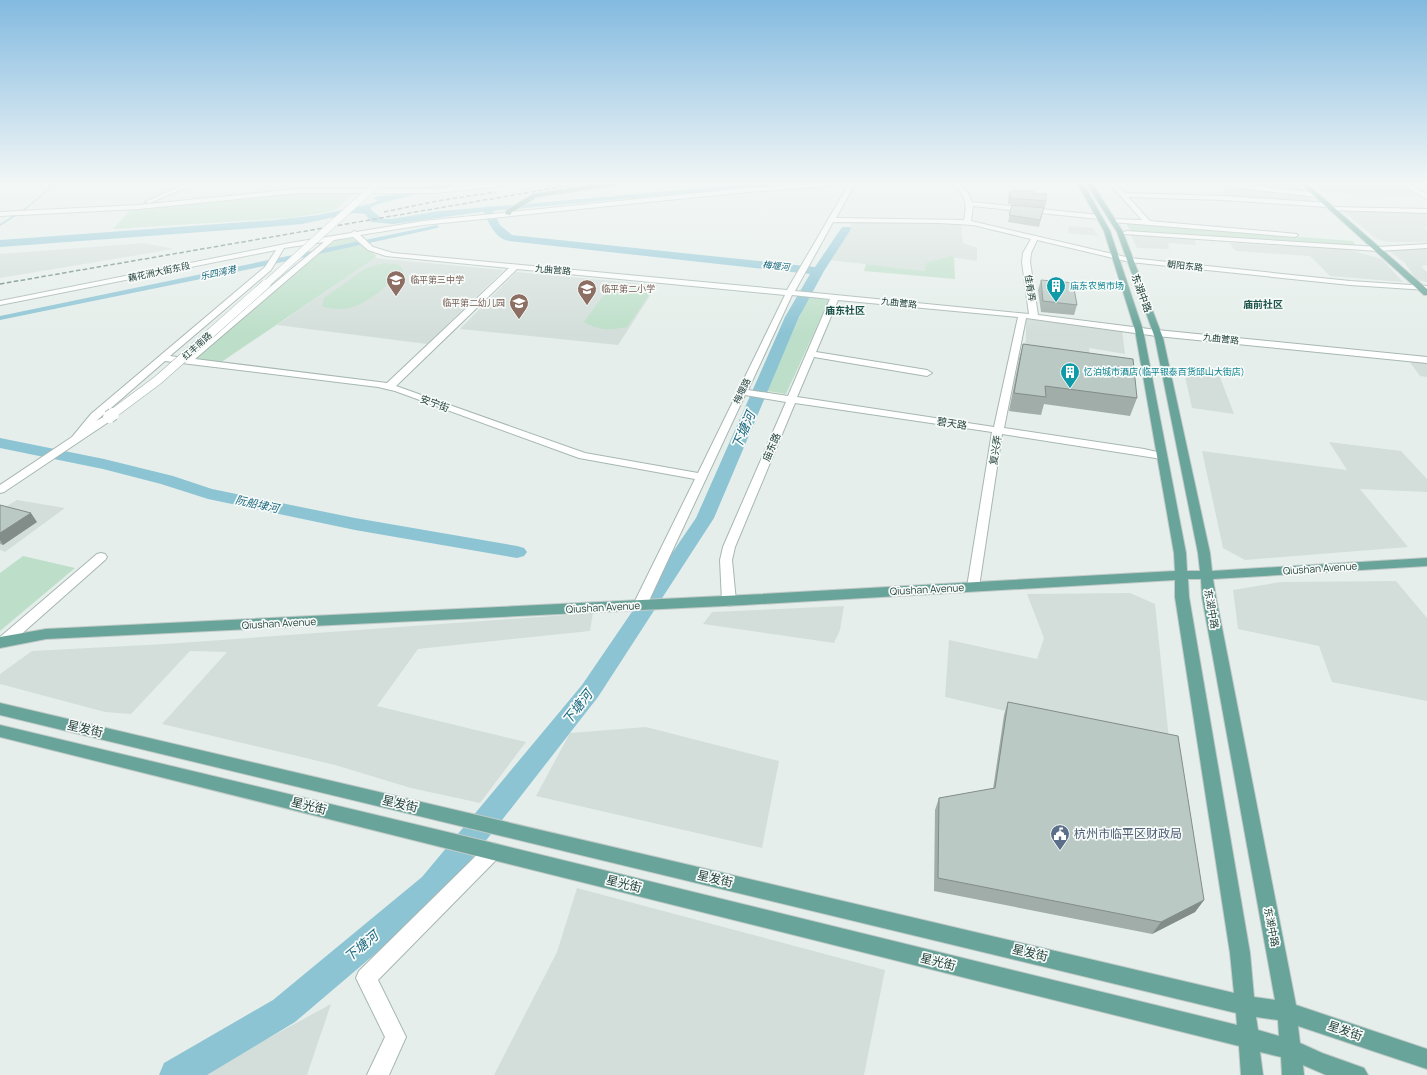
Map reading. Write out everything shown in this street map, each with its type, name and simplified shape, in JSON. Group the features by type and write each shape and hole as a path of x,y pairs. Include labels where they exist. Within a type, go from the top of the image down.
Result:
{"main road":[{"name":"东湖中路","path":"1108,233 1139,330 1180,553 1182,597 1240,952 1247,1038 1252,1075"},
{"name":"东湖中路","path":"1120,233 1157,333 1210,575 1209,597 1287,1012 1293,1075"},
{"path":"1360,233 1425,290"},
{"name":"Qiushan Avenue","path":"2,642 46,634 640,605 1427,562"},
{"name":"星发街","path":"0,709 1244,1005 1287,1012 1427,1059"},
{"name":"星光街","path":"0,732 520,857 908,955 1291,1049 1319,1062 1357,1075"}],"street":[{"name":"红丰南路","path":"0,490 128,404 167,372 324,233"},
{"name":"藕花洲大街东段","path":"0,303 279,250 353,233"},
{"name":"九曲营路","path":"354,233 368,247 377,253 393,255 1034,316 1157,333 1427,360"},
{"name":"梅堰路","path":"640,605 790,292 823,233"},
{"name":"朝阳东路","path":"1018,233 1130,260 1425,290"},
{"path":"1129,233 1378,249 1427,246"},
{"path":"1266,233 1299,236"},
{"path":"187,361 333,237"},
{"name":"佳肴弄","path":"1034,316 1026,262 1027,253 1035,237"},
{"path":"1330,238 1370,242"},
{"path":"74,440 95,416 268,268 279,250"},
{"path":"389,387 516,266"},
{"name":"庙东路","path":"729,600 726,560 729,547 787,399 810,354 833,296"},
{"name":"复兴弄","path":"973,587 998,430 1023,315"},
{"path":"810,354 927,373"},
{"name":"安宁街","path":"162,358 378,384 583,456 701,477"},
{"name":"碧天路","path":"741,392 1144,452 1162,456"},
{"path":"2,642 101,557"},
{"path":"378,1075 396,1037 366,978 493,851"}],"shaded area":[{"path":"846,233 962,233 963,243 977,248 977,261 951,257 943,259 926,271 829,260"},
{"path":"1070,233 1096,233 1098,236"},
{"path":"1369,233 1427,233 1427,242 1389,242 1376,239"},
{"path":"1131,235 1195,240 1196,245 1168,243 1169,249 1137,248"},
{"path":"144,243 174,249 0,278 0,254"},
{"path":"1229,243 1346,249 1382,259 1403,282 1330,276 1310,256 1236,251"},
{"path":"1427,248 1427,265 1421,266 1427,272 1427,282 1417,280 1404,262 1388,250"},
{"name":"临平第三中学","path":"375,258 504,270 427,344 277,325"},
{"name":"临平第二小学","path":"516,272 657,285 618,345 460,329"},
{"path":"1026,319 1122,330 1125,354 1089,348 1093,371 1018,360 1026,340"},
{"path":"1409,361 1427,363 1427,377 1420,376"},
{"path":"1184,372 1220,377 1234,414 1192,408"},
{"path":"1329,442 1401,451 1427,479 1427,492 1360,489 1408,547 1245,560 1223,548 1202,451 1347,470"},
{"path":"17,500 65,508 5,552 0,550 0,510"},
{"path":"1396,581 1427,618 1427,701 1332,682 1319,646 1238,629 1233,590 1281,582"},
{"path":"1130,593 1155,604 1170,749 945,697 949,640 1037,659 1044,638 1027,594"},
{"path":"844,606 840,630 834,643 703,624 712,612"},
{"path":"593,613 590,631 418,649 377,706 526,742 480,803 411,788 335,765 162,724 227,652 190,651 131,714 105,712 0,684 0,674 32,651 165,644"},
{"path":"646,727 779,761 762,848 536,796 570,733"},
{"path":"577,888 885,970 864,1075 494,1075 557,952"},
{"path":"331,1004 307,1075 201,1075"}],"green space":[{"path":"1150,233 1254,233 1353,241 1356,246"},
{"path":"349,236 376,255 375,258 220,363 195,359 336,240"},
{"path":"951,256 954,257 955,279 864,271 866,264 925,271 926,263"},
{"path":"384,263 396,264 402,267 403,272 375,295 356,306 345,309 334,309 322,306 324,298 366,268"},
{"path":"619,286 642,287 651,292 627,327 605,329 589,325 584,322 608,289"},
{"path":"808,297 829,300 786,394 767,391"},
{"path":"23,556 75,568 0,631 0,573"}],"water":[{"path":"94,233 185,233 0,247 0,240"},
{"name":"乐四湾港","path":"398,233 414,233 264,266 0,320 0,316"},
{"path":"0,440 42,447 33,453 0,447"}],"building":[{"path":"1041,280 1073,283 1077,305 1043,301"},
{"path":"1023,344 1133,359 1137,398 1045,386 1046,397 1014,393"},
{"path":"0,505 31,513 0,533"},
{"name":"杭州市临平区财政局","path":"1008,702 1178,736 1204,900 1161,922 938,878 939,798 995,788"}],"waterway":[{"name":"梅堰河","path":"503,233 509,238 818,271"},
{"name":"下塘河","path":"818,271 843,233"},
{"name":"下塘河","path":"176,1075 284,1011 432,887 590,691 705,518 792,317 818,271"},
{"name":"阮船埭河","path":"0,443 104,464 167,480 208,494 355,524 517,552"}],"railway":[{"path":"0,284 293,233"}],"place":[{"name":"临平第三中学","path":"396,297"},
{"name":"庙东农贸市场","path":"1056,303"},
{"name":"临平第二小学","path":"587,306"},
{"name":"临平第二幼儿园","path":"519,320"},
{"name":"忆泊城市酒店(临平银泰百货邱山大街店)","path":"1070,389"},
{"name":"杭州市临平区财政局","path":"1060,851"}],"district":[{"name":"庙前社区","path":"1263,304"},
{"name":"庙东社区","path":"845,310"}]}
